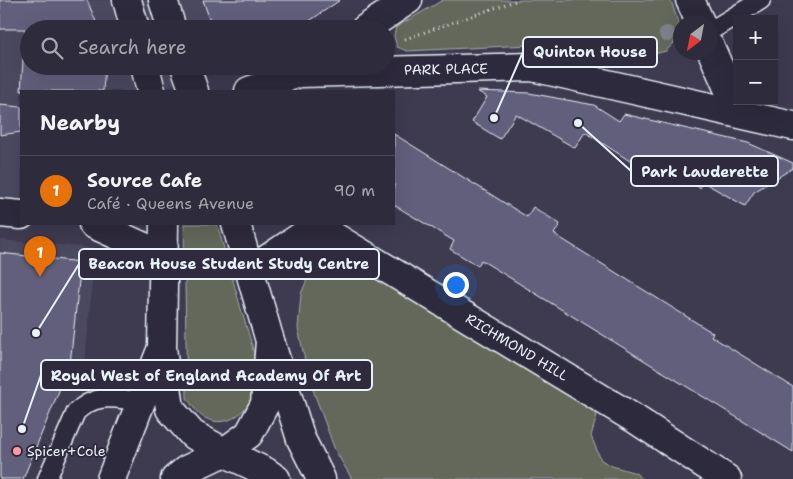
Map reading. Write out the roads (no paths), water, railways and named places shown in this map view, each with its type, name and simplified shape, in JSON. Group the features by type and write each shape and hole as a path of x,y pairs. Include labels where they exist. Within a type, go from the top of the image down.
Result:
{"street":[{"path":"126,0 132,20"},
{"path":"163,0 169,20"},
{"path":"378,20 408,0"},
{"path":"690,0 697,15"},
{"path":"716,60 739,113"},
{"name":"PARK PLACE","path":"395,68 532,67 793,126"},
{"path":"147,75 151,90"},
{"path":"188,75 194,90"},
{"name":"PARK PLACE","path":"252,90 289,75"},
{"path":"0,213 20,215"},
{"path":"95,225 164,256"},
{"path":"164,225 162,348 170,409 192,434 276,479"},
{"path":"236,225 301,438 321,479"},
{"name":"RICHMOND HILL","path":"251,270 302,236 333,236 635,419 727,479"},
{"path":"175,479 186,470 224,452 248,434 265,404 270,341"},
{"path":"111,479 162,348"}],"lane":[{"path":"718,25 761,0"},
{"path":"47,479 76,412 84,404 100,398 140,401"}],"place":[{"name":"Quinton House","path":"494,118"},
{"name":"Park Lauderette","path":"578,123"},
{"name":"Source Cafe","path":"40,277"},
{"name":"Beacon House Student Study Centre","path":"36,333"},
{"name":"Royal West of England Academy Of Art","path":"22,429"},
{"name":"Spicer+Cole","path":"17,451"}]}
